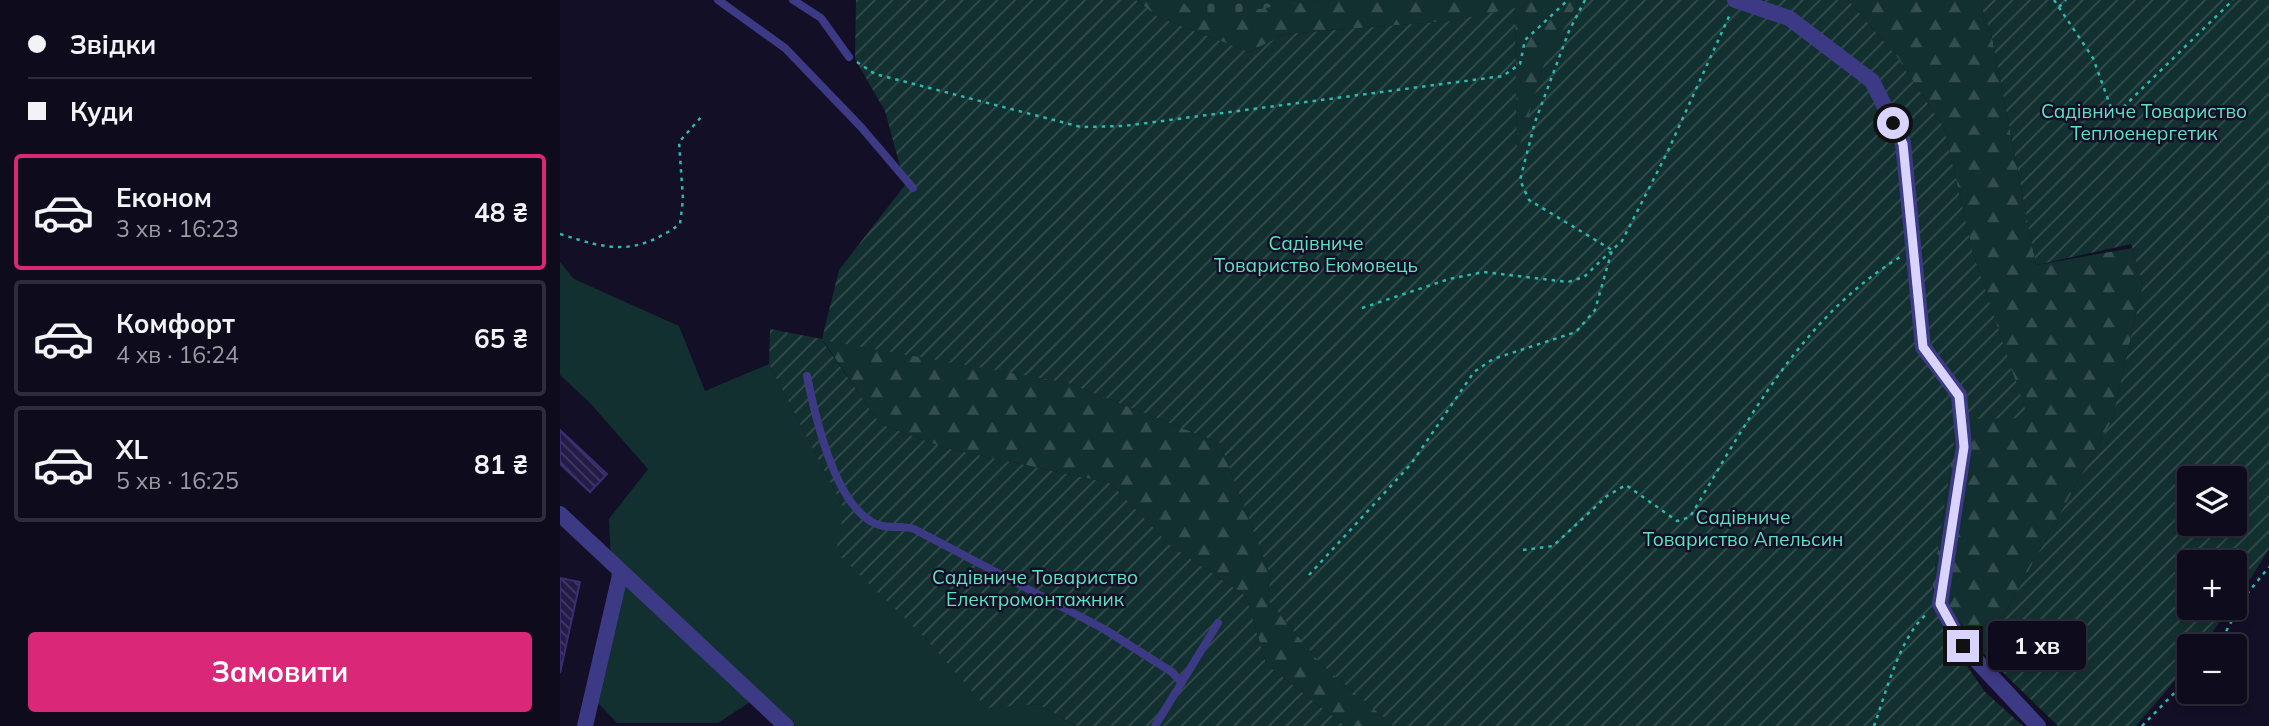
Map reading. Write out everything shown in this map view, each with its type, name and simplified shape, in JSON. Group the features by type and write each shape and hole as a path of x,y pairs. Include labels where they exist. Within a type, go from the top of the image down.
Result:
{"street":[{"path":"1736,0 1789,18 1872,82 1903,144 1923,347 1959,396 1964,447 1940,604 1963,646 2038,726"},
{"path":"560,514 786,726"},
{"path":"585,726 621,571"}],"lane":[{"path":"718,0 785,48 861,127 913,188"},
{"path":"793,0 821,18 849,57"},
{"path":"807,376 818,427 845,491 861,514 888,528 901,526 914,529 1104,629 1172,672 1181,682"},
{"path":"1155,726 1218,623"}],"path":[{"path":"849,57 874,74 977,101 1081,127 1124,126 1503,76 1520,64 1525,40 1568,0"},
{"path":"1585,0 1569,31 1535,122 1520,180 1529,200 1599,245 1612,250"},
{"path":"1362,308 1449,279 1484,272 1568,282 1584,277 1622,241 1667,153 1736,0"},
{"path":"2054,0 2093,58 2114,116 2233,0"},
{"path":"2059,7 2066,0"},
{"path":"560,234 587,243 632,248 659,239 680,224 683,199 679,142 703,116"},
{"path":"1309,575 1411,464 1474,372 1493,359 1576,332 1595,310 1612,250"},
{"path":"1523,550 1553,546 1607,496 1626,485 1677,521 1690,516 1767,388 1811,330 1878,271 1912,250"},
{"path":"2225,634 2246,595 2269,567"},
{"path":"1874,726 1900,656 1920,620 1940,604"},
{"path":"2142,726 2177,690"}],"green space":[{"path":"856,0 1136,0 1158,17 1249,52 1285,34 1450,21 1515,8 1517,155 1543,67 1579,0 1848,0 1895,54 1944,128 1973,253 2028,418 1958,419 1932,586 1956,650 1985,692 2023,726 1394,726 1322,665 1267,599 1271,577 1220,443 1068,383 822,340 880,424 945,448 1110,483 1170,545 1246,596 1266,664 1345,726 1076,726 1038,704 987,708 924,637 836,552 844,509 769,364 770,329 822,339 839,270 905,185 885,111 855,59"},
{"path":"1136,0 1179,0 1200,17 1319,0 1579,0 1542,70 1517,158 1515,9 1450,21 1285,34 1249,52 1158,17"},
{"path":"1179,0 1319,0 1200,18"},
{"path":"1848,0 1979,0 1992,37 2036,265 2132,248 2143,285 2112,420 1983,653 1932,586 1958,418 2027,418 1972,249 1944,128 1895,54"},
{"name":"Садівниче Товариство Теплоенергетик","path":"1979,0 2269,0 2269,549 2247,584 2247,550 2177,550 2177,620 2221,620 2211,634 2177,634 2177,678 2136,726 2058,726 1983,653 2112,420 2143,285 2131,244 2036,265 1992,37"},
{"path":"560,262 574,279 679,326 705,391 769,364 844,509 924,637 987,707 1038,704 1076,726 795,726 762,694 718,723 617,723 598,703 613,608 609,519 648,469 591,404 560,375"},
{"path":"822,339 1068,383 1220,443 1271,577 1267,599 1322,665 1394,726 1345,726 1266,664 1246,596 1170,545 1110,483 945,448 880,424"}],"building":[{"path":"560,430 607,474 590,492 560,464"},
{"path":"560,578 580,582 560,673"}],"route":[{"path":"1893,123 1903,144 1906,201 1923,347 1959,396 1964,447 1940,604 1963,646"}],"park label":[{"name":"Садівниче Товариство Еюмовець","path":"1316,254"},
{"name":"Садівниче Товариство Апельсин","path":"1743,528"},
{"name":"Садівниче Товариство Електромонтажник","path":"1035,588"}]}
